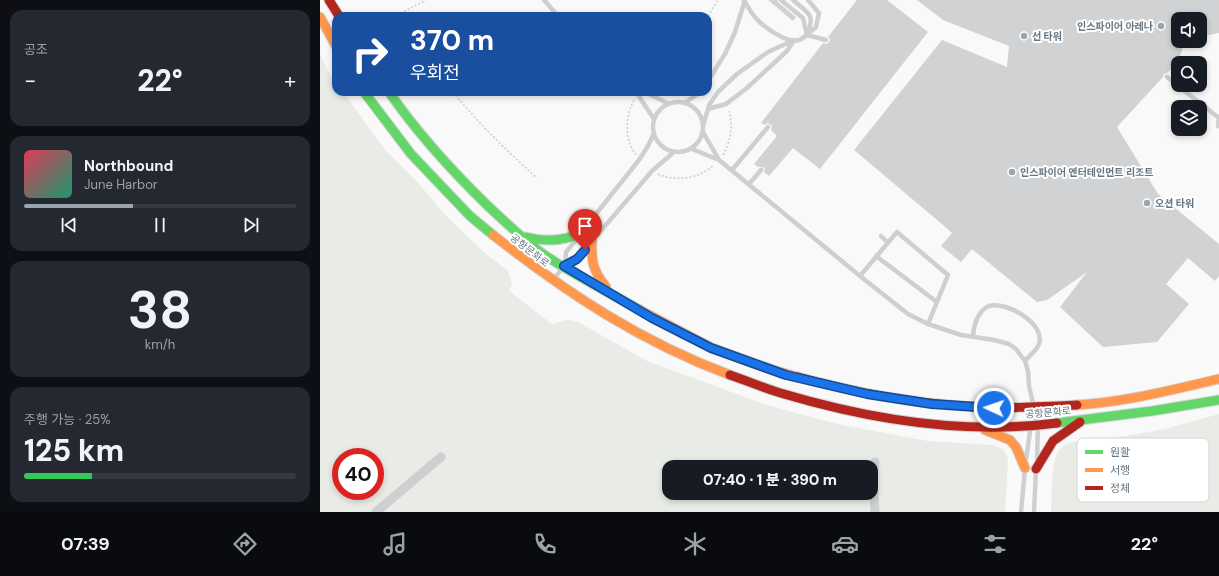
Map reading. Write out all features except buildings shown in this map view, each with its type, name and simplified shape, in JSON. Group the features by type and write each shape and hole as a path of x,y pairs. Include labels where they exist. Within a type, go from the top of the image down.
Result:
{"street":[{"path":"329,0 337,12"},
{"path":"337,0 339,12"},
{"path":"320,17 332,39"},
{"name":"공항문화로","path":"367,96 411,154 470,216 534,267 594,308 653,342 726,373 784,394 858,413 940,426 1010,427 1083,420 1219,400"},
{"name":"공항문화로","path":"392,96 404,114 451,169 505,223 544,254 652,318 711,348 786,375 867,394 932,404 1010,409 1106,402 1163,393 1219,379"},
{"path":"521,235 537,240 554,241 580,234"},
{"path":"592,242 592,267 597,276 613,295"},
{"path":"1036,469 1053,441 1083,420"},
{"path":"978,426 1010,440 1016,447 1025,468"},
{"path":"376,512 442,457"},
{"path":"874,500 875,512"}],"lane":[{"path":"544,0 554,12"},
{"path":"781,0 803,18 807,35"},
{"path":"793,0 809,14 812,23 807,35"},
{"path":"703,124 708,109 718,92 737,74 768,52 794,40 799,40 807,35 816,26 819,13 808,0"},
{"path":"744,1 755,17 767,28 779,35 794,40"},
{"path":"712,75 725,54 735,32 744,1"},
{"path":"807,35 826,40"},
{"path":"708,109 726,104 747,88 787,51 794,40"},
{"path":"1167,77 1219,118 1218,126"},
{"path":"639,96 654,119"},
{"path":"653,96 669,104"},
{"path":"685,103 695,96"},
{"path":"676,102 685,103 692,106 701,117 703,132 701,139 692,149 680,152 667,150 656,140 653,126 654,119 658,112 669,104 676,102"},
{"path":"732,170 768,127"},
{"path":"703,132 719,160"},
{"path":"564,266 566,252 639,160 654,133"},
{"path":"692,149 719,160 908,314 928,324 961,335 994,340 1009,344 1016,349 1025,361 1034,408 1036,469 1034,512"},
{"path":"553,280 564,266 577,259 652,171 674,152"},
{"path":"749,184 761,170"},
{"path":"860,276 897,232 948,275 928,324"},
{"path":"881,236 888,243"},
{"path":"876,256 937,302"},
{"path":"972,337 973,328 982,311 989,306 996,306 1023,315 1033,323 1039,333 1039,344 1025,361"},
{"path":"1021,512 1025,468 1034,425 1034,408"}],"path":[{"path":"405,12 426,0"},
{"path":"710,12 718,0"},
{"path":"456,96 510,154 537,178"},
{"path":"636,96 630,108 627,126 630,144 639,160"},
{"path":"652,171 665,177 679,179 687,178 707,171 719,160 727,148 731,133 731,118 726,104"}],"shaded area":[{"path":"320,54 332,76 332,96 346,96 386,151 420,185 449,219 485,253 507,270 512,284 509,291 553,325 565,320 578,322 647,361 767,405 837,424 928,441 994,445 1004,451 1008,460 1005,512 320,512"},
{"path":"1219,414 1219,512 1051,512 1052,480 1056,455 1065,445 1077,441 1077,502 1209,502 1209,438 1108,438 1165,429"}],"traffic: fast":[{"path":"367,96 411,154 470,216 493,235"},
{"path":"392,96 412,123 461,179 522,237 555,262 640,310"},
{"path":"526,237 540,240 553,240 580,234"},
{"path":"1057,423 1152,411 1219,400"}],"traffic: slow":[{"path":"320,17 332,39"},
{"path":"493,235 549,277 606,314 666,347 697,362 730,375"},
{"path":"592,241 594,266 598,276 606,287"},
{"path":"640,310 712,348 773,370 798,377"},
{"path":"1077,405 1131,398 1219,379"},
{"path":"985,430 1010,440 1016,447 1025,468"}],"traffic: jam":[{"path":"329,0 336,12"},
{"path":"730,375 777,392 817,403 885,418 919,423 988,427 1057,423"},
{"path":"798,377 879,396 920,402 1005,408 1077,405"},
{"path":"1036,469 1053,441 1080,422"}],"place":[{"name":"인스파이어 아레나","path":"1161,26"},
{"name":"선 타워","path":"1024,36"},
{"name":"인스파이어 엔터테인먼트 리조트","path":"1012,172"},
{"name":"오션 타워","path":"1147,203"}],"route":[{"path":"585,250 577,259 564,266 652,318 711,348 786,375 867,394 932,404 994,408"}]}
